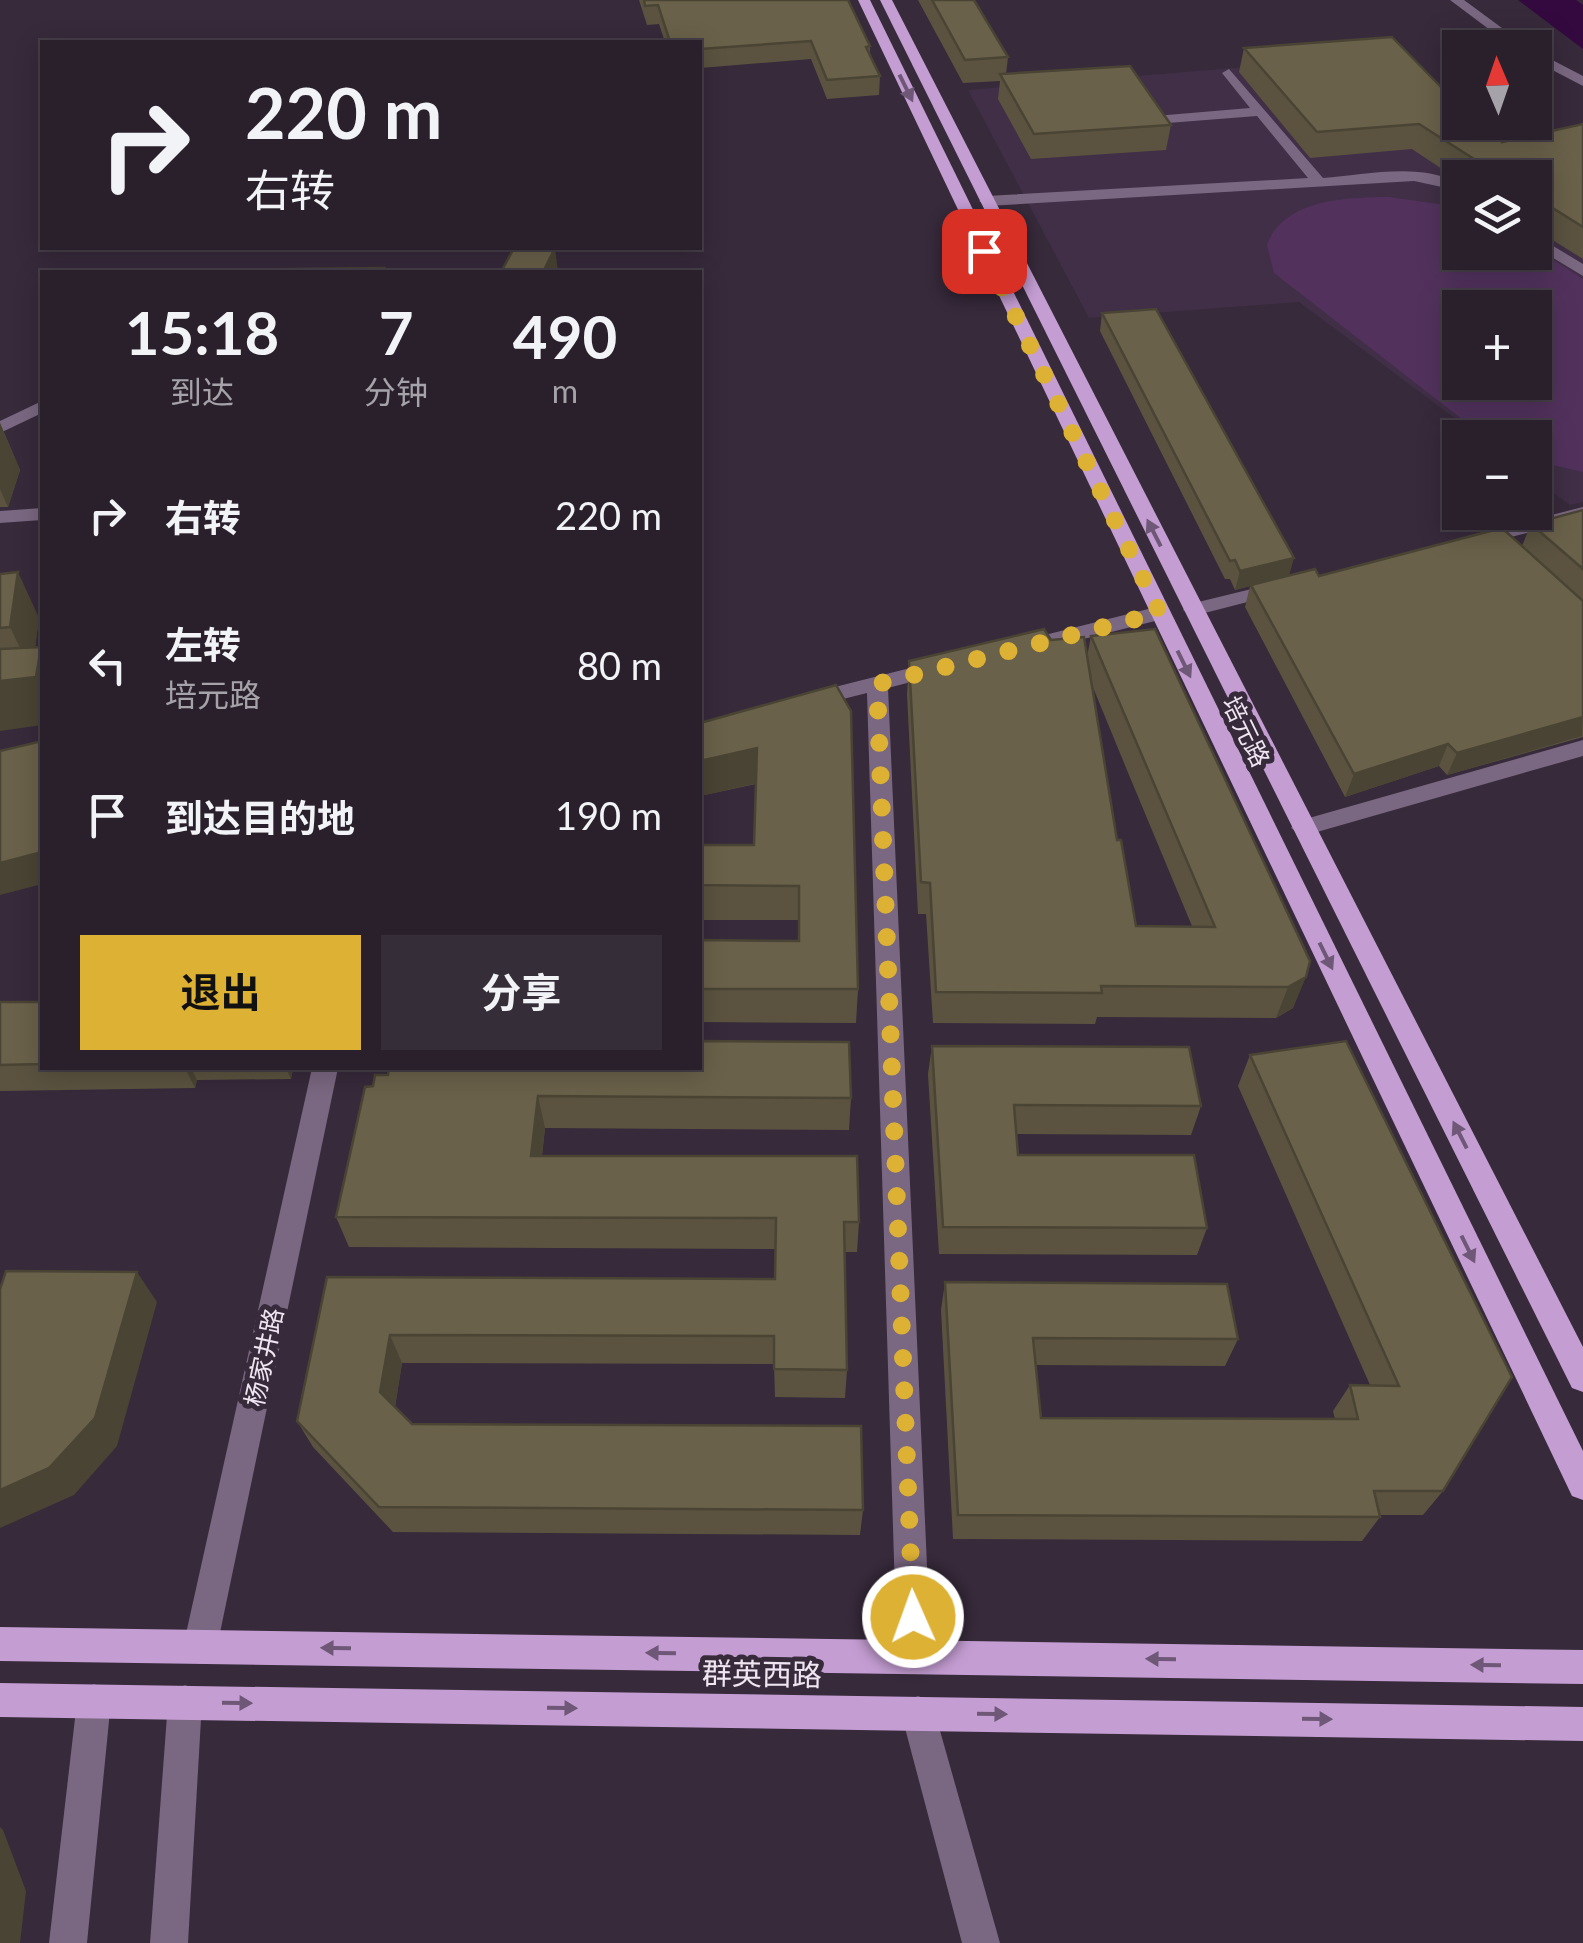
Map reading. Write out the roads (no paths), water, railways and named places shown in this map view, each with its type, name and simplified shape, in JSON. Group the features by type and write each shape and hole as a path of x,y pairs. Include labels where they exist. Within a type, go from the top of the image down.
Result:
{"main road":[{"name":"培元路","path":"864,0 1583,1486"},
{"name":"培元路","path":"886,0 1583,1378"},
{"name":"群英西路","path":"0,1644 1583,1667"},
{"name":"群英西路","path":"0,1700 1583,1724"}],"street":[{"path":"1456,0 1498,30"},
{"path":"1552,65 1583,82"},
{"path":"1229,73 1319,182"},
{"path":"1155,120 1260,111"},
{"path":"987,201 1414,176 1442,183"},
{"path":"1552,251 1583,272"},
{"path":"0,428 40,407"},
{"path":"1456,545 1500,541 1583,513"},
{"path":"0,517 40,514"},
{"path":"1193,610 1306,582"},
{"path":"990,655 1160,613"},
{"path":"788,706 952,665"},
{"path":"877,684 914,1656"},
{"path":"1304,828 1583,748"},
{"name":"杨家井路","path":"200,1646 325,1070"},
{"path":"68,1943 94,1701"},
{"path":"169,1943 184,1702"},
{"path":"918,1712 980,1943"}]}
